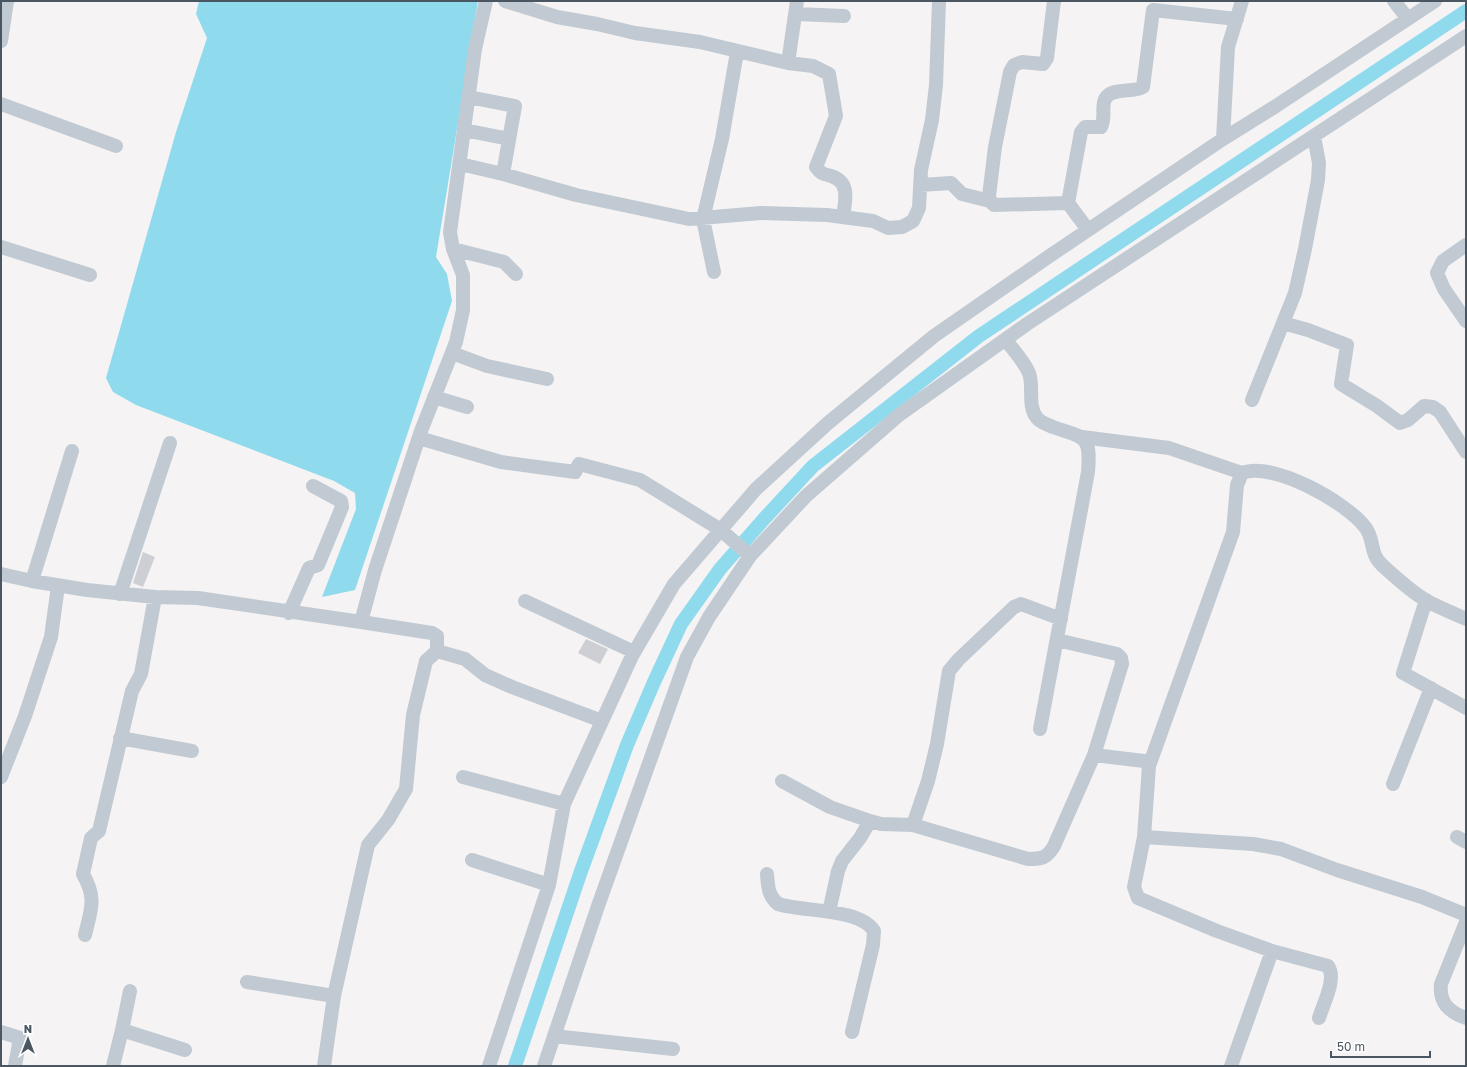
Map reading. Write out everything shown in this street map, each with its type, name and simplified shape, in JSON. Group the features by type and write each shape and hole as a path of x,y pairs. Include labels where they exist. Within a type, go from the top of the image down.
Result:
{"street":[{"path":"1,41 7,1"},
{"path":"360,622 375,570 419,438 452,352 463,310 463,275 453,249 450,232 475,49 486,1"},
{"path":"505,1 557,17 635,33 700,42 788,63 813,66 829,74 836,116 816,167 820,174 839,179 844,185 846,195 843,217"},
{"path":"460,164 504,174 576,195 689,219 761,213 843,217 873,221 888,228 902,227 913,221 919,208 921,170 932,120 935,92 939,1"},
{"path":"990,202 989,196 994,147 1010,72 1014,65 1022,62 1043,64 1047,58 1054,1"},
{"path":"1223,139 1228,47 1242,1"},
{"path":"1394,1 1408,19"},
{"path":"489,1066 549,885 564,804 602,721 634,652 674,584 725,533 756,489 828,423 934,336 1223,139 1276,106 1435,1"},
{"path":"1088,230 1068,203 1080,132 1085,127 1101,127 1104,121 1103,103 1106,96 1112,92 1138,90 1143,86 1154,5 1237,19"},
{"path":"788,63 797,7 844,16"},
{"path":"544,1066 598,906 687,657 709,617 748,554 806,496 899,415 1006,340 1466,36"},
{"path":"714,272 703,219 722,139 738,52"},
{"path":"469,97 515,106 504,174"},
{"path":"1,104 116,146"},
{"path":"464,130 509,139"},
{"path":"1252,400 1295,293 1315,205 1319,163 1314,136"},
{"path":"920,185 951,182 962,194 990,202 994,205 1068,203"},
{"path":"1466,245 1443,261 1437,274 1444,289 1466,321"},
{"path":"1,248 90,276"},
{"path":"453,249 504,262 516,274"},
{"path":"1283,323 1308,330 1347,345 1341,384 1378,406 1400,423 1408,420 1424,406 1433,407 1440,412 1466,452"},
{"path":"1006,340 1029,374 1034,413 1037,419 1082,437 1169,448 1242,473 1255,470 1277,474 1305,483 1355,516 1366,528 1371,541 1372,551 1377,559 1426,600 1466,619"},
{"path":"452,352 487,366 547,379"},
{"path":"434,397 467,407"},
{"path":"1040,729 1088,472 1090,452 1087,442 1082,437"},
{"path":"419,438 501,462 575,472 579,464 640,480 725,533 748,554"},
{"path":"120,594 170,444"},
{"path":"32,581 72,451"},
{"path":"1242,473 1237,485 1233,532 1149,766 1144,836 1134,886 1138,898 1217,931 1272,951 1328,966 1331,971 1330,980 1319,1018"},
{"path":"289,613 309,568 318,565 342,507 341,501 336,497 313,486"},
{"path":"1,574 58,586 120,594 155,597 198,598 289,613 432,633 437,636 437,651 426,661 413,715 406,789 388,820 368,845 334,996 324,1066"},
{"path":"2,772 51,637 58,586"},
{"path":"85,935 93,904 91,887 83,874 91,838 99,831 132,691 141,674 155,597"},
{"path":"1426,600 1403,673 1466,708"},
{"path":"525,601 634,652"},
{"path":"913,825 928,782 949,671 958,660 1014,607 1021,604 1061,619"},
{"path":"782,782 830,807 870,821 881,824 913,825 1028,859 1042,859 1048,856 1054,846 1094,755 1121,668 1121,658 1117,654 1057,640"},
{"path":"437,651 465,659 485,675 512,687 602,721"},
{"path":"1393,784 1431,688"},
{"path":"120,738 192,751"},
{"path":"1094,755 1144,761 1149,766"},
{"path":"463,777 564,804"},
{"path":"829,912 838,871 846,854 860,838 870,821"},
{"path":"1144,836 1253,844 1281,849 1336,870 1422,897 1466,915"},
{"path":"472,860 549,885"},
{"path":"767,874 772,899 778,904 829,912 865,921 874,931 873,945 852,1032"},
{"path":"1466,922 1441,984 1440,992 1441,1000 1446,1006 1458,1015 1466,1018"},
{"path":"1231,1066 1272,951"},
{"path":"248,982 334,996"},
{"path":"113,1066 130,991"},
{"path":"122,1030 184,1050"},
{"path":"1,1032 20,1038 14,1066"},
{"path":"554,1036 673,1049"}],"water":[{"path":"199,1 478,1 436,257 447,274 452,301 355,590 322,597 356,509 355,493 334,481 136,405 113,392 106,378 176,132 207,38 196,14"}],"building":[{"path":"143,552 155,557 143,587 133,583"},
{"path":"586,639 608,649 600,664 578,653"}],"waterway":[{"path":"515,1066 580,874 627,745 654,682 681,624 720,569 763,520 813,466 979,336 1466,11"}]}
